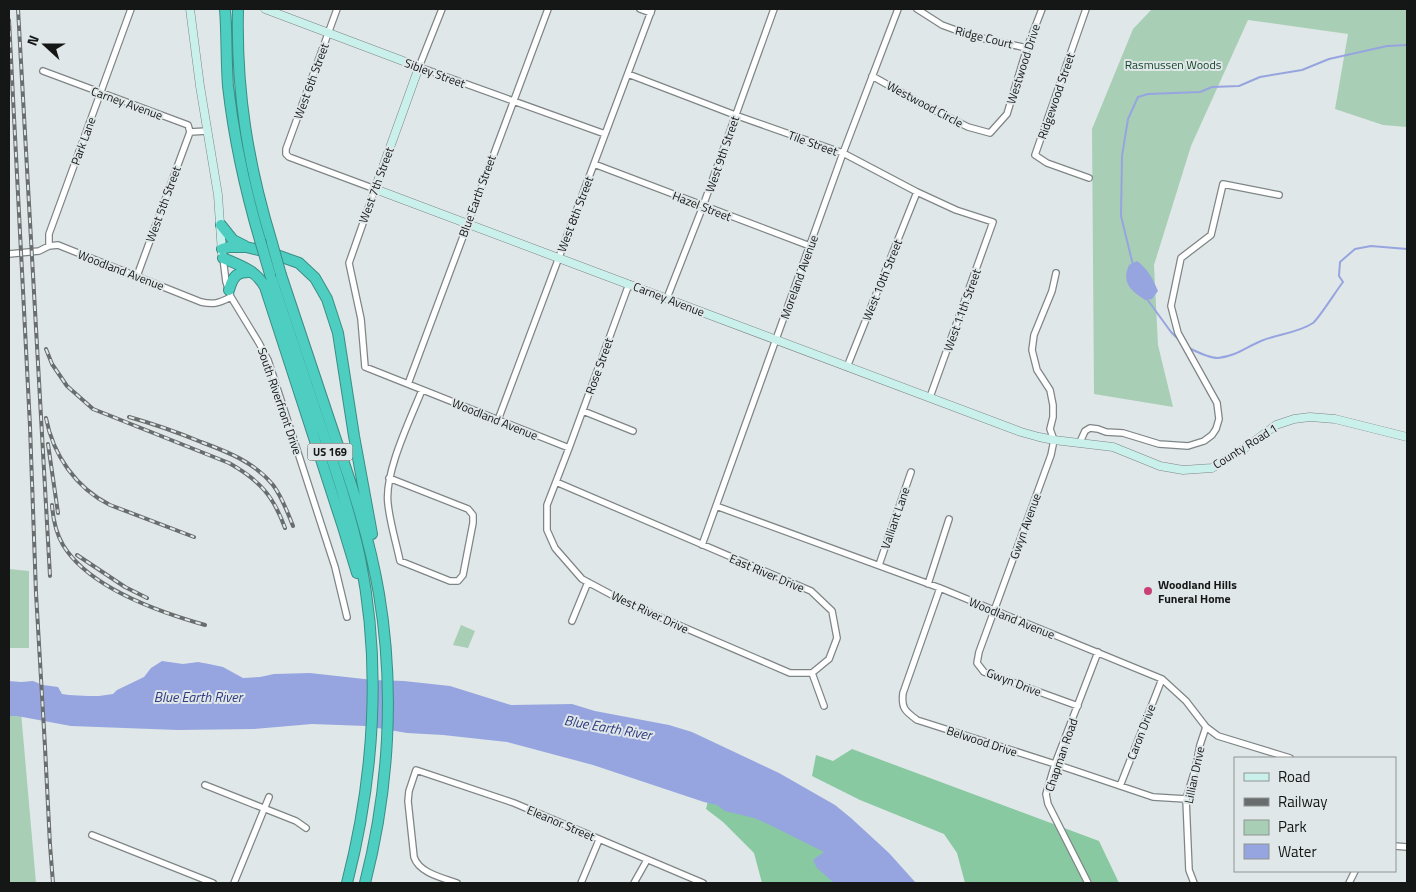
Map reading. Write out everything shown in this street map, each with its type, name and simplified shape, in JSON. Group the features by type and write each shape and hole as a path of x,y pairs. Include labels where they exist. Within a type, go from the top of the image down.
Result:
{"highway":[{"name":"US 169","path":"226,9 228,85 242,175 260,240 276,274 356,500 379,592 387,676 386,753 376,839 365,883"},
{"name":"US 169","path":"238,9 240,86 247,143 260,205 272,243 276,274 344,499 360,559 368,615 372,716 370,751 365,799 347,883"},
{"path":"220,225 233,240 246,247"},
{"path":"368,615 343,527 265,287 262,280 254,273 222,253 229,247 246,247 299,263 315,278 327,299 338,333 354,436 375,546 379,592"},
{"path":"230,294 232,281 235,276 240,272 254,273"}],"main road":[{"name":"South Riverfront Drive","path":"190,9 218,196 222,253"},
{"name":"Sibley Street","path":"265,9 419,68"},
{"name":"West 7th Street","path":"375,189 419,68"},
{"name":"Carney Avenue","path":"375,189 1021,432 1054,440"},
{"name":"County Road 1","path":"1054,440 1080,442 1113,448 1160,466 1183,470 1212,468 1248,446 1276,425 1294,419 1310,417 1335,419 1407,437"}],"street":[{"name":"Park Lane","path":"49,246 49,234 130,9"},
{"name":"West 6th Street","path":"286,154 286,149 337,9"},
{"name":"West 7th Street","path":"419,68 442,9"},
{"name":"Blue Earth Street","path":"408,384 512,101 548,9"},
{"path":"640,9 652,11"},
{"name":"West 9th Street","path":"668,298 774,9"},
{"name":"Moreland Avenue","path":"702,546 843,154 898,9"},
{"name":"Ridge Court","path":"917,9 942,25 972,36 1027,48"},
{"name":"Westwood Drive","path":"979,130 990,133 1007,114 1027,48 1042,9"},
{"name":"Ridgewood Street","path":"1086,9 1035,155 1047,163 1089,178"},
{"name":"West 8th Street","path":"498,420 652,11"},
{"name":"Sibley Street","path":"419,68 605,134"},
{"name":"Carney Avenue","path":"43,71 188,125 190,132"},
{"name":"Tile Street","path":"628,74 843,154 956,210 993,222"},
{"name":"Westwood Circle","path":"872,76 924,105 968,127 979,130"},
{"path":"190,132 207,131"},
{"name":"West 5th Street","path":"137,276 190,132"},
{"name":"Carney Avenue","path":"286,154 375,189"},
{"name":"Hazel Street","path":"594,164 810,246"},
{"path":"1080,442 1085,431 1090,428 1106,432 1123,433 1170,446 1188,446 1204,441 1212,435 1219,419 1218,403 1178,334 1171,306 1181,258 1211,235 1223,184 1279,196"},
{"name":"West 7th Street","path":"365,367 361,319 349,263 375,189"},
{"name":"West 10th Street","path":"847,367 917,192"},
{"name":"West 11th Street","path":"930,397 993,222"},
{"name":"Woodland Avenue","path":"9,254 39,251 49,246 58,245 201,302 216,304 230,294"},
{"name":"South Riverfront Drive","path":"222,253 224,272 230,294 268,360 344,597 347,618"},
{"name":"Gwyn Avenue","path":"995,611 1051,455 1054,440 1050,429 1054,417 1050,390 1037,370 1032,350 1034,335 1052,291 1056,273"},
{"name":"Rose Street","path":"569,448 629,284"},
{"name":"Woodland Avenue","path":"365,367 569,448"},
{"path":"389,478 468,509 473,515 463,575 458,581 450,581 400,561 388,503 389,478 422,390"},
{"path":"583,411 633,431"},
{"name":"West River Drive","path":"569,448 547,505 547,530 555,548 582,579 627,603 790,673 812,673"},
{"name":"Valliant Lane","path":"879,565 911,472"},
{"path":"556,482 702,546"},
{"name":"Woodland Avenue","path":"716,506 940,588 1162,679 1186,701 1206,727 1218,736 1287,757"},
{"path":"928,584 949,520"},
{"name":"East River Drive","path":"702,546 811,592 832,611 837,638 829,659 812,673"},
{"path":"572,621 588,582"},
{"name":"Belwood Drive","path":"940,588 903,693 901,703 906,712 917,720 1153,797 1186,799"},
{"name":"Gwyn Drive","path":"995,611 979,652 977,663 984,672 1078,706"},
{"name":"Chapman Road","path":"1088,883 1048,804 1046,794 1098,652"},
{"path":"812,673 824,706"},
{"name":"Caron Drive","path":"1120,786 1162,679"},
{"name":"Lillian Drive","path":"1194,883 1189,870 1186,799 1206,727"},
{"name":"Eleanor Street","path":"439,880 418,866 414,857 408,802 409,791 416,770 514,803 703,883"},
{"path":"205,785 296,821 306,828"},
{"path":"234,883 268,797"},
{"path":"92,835 213,883"},
{"path":"581,883 599,840"},
{"path":"634,883 647,860"},
{"path":"439,880 457,883"}],"green space":[{"name":"Rasmussen Woods","path":"1152,9 1407,9 1407,127 1383,125 1335,109 1348,34 1248,20 1191,146 1154,265 1158,345 1173,407 1094,394 1092,129 1133,29"},
{"path":"9,569 29,571 29,648 9,648"},
{"path":"461,625 475,631 468,648 453,645"},
{"path":"9,710 21,712 36,883 9,883"},
{"path":"852,749 1099,841 1119,883 965,883 957,853 944,834 860,800 812,776 816,755 833,761"},
{"path":"710,792 887,883 762,883 754,853 723,822 706,809"}],"water":[{"path":"1137,261 1150,274 1158,291 1152,299 1145,300 1140,297 1127,282 1126,277 1129,265"},
{"name":"Blue Earth River","path":"162,661 183,664 198,662 209,664 223,667 243,678 274,674 310,673 450,686 511,705 572,704 595,711 669,725 692,732 779,773 835,805 889,853 916,883 834,883 817,868 813,860 824,852 768,824 754,818 725,811 717,805 593,765 507,742 407,733 366,726 312,724 254,729 178,730 71,726 9,716 9,681 33,681 43,685 58,687 62,694 99,696 113,694 117,690 144,677 151,668"}],"waterway":[{"path":"1133,265 1121,216 1122,156 1128,119 1138,97 1148,94 1200,92 1212,87 1239,86 1260,77 1302,70 1329,59 1387,46 1407,45"},
{"path":"1189,348 1211,357 1225,357 1261,341 1307,326 1316,320 1343,282 1339,276 1340,262 1355,249 1371,246 1407,249"},
{"path":"1147,299 1179,340"}],"railway":[{"path":"18,9 50,576"},
{"path":"9,20 30,426 36,593 53,883"},
{"path":"46,349 52,364 67,386 93,409 240,469 257,482 270,497 285,528"},
{"path":"129,417 165,428 211,446 249,464 273,485 282,499 293,526"},
{"path":"46,418 49,432 60,457 77,480 98,498 110,505 194,537"},
{"path":"48,444 58,513"},
{"path":"52,505 58,536 75,560 90,574 126,596 167,613 205,625"},
{"path":"77,555 125,587 147,598"}],"place":[{"name":"Woodland Hills Funeral Home","path":"1148,591"}]}
